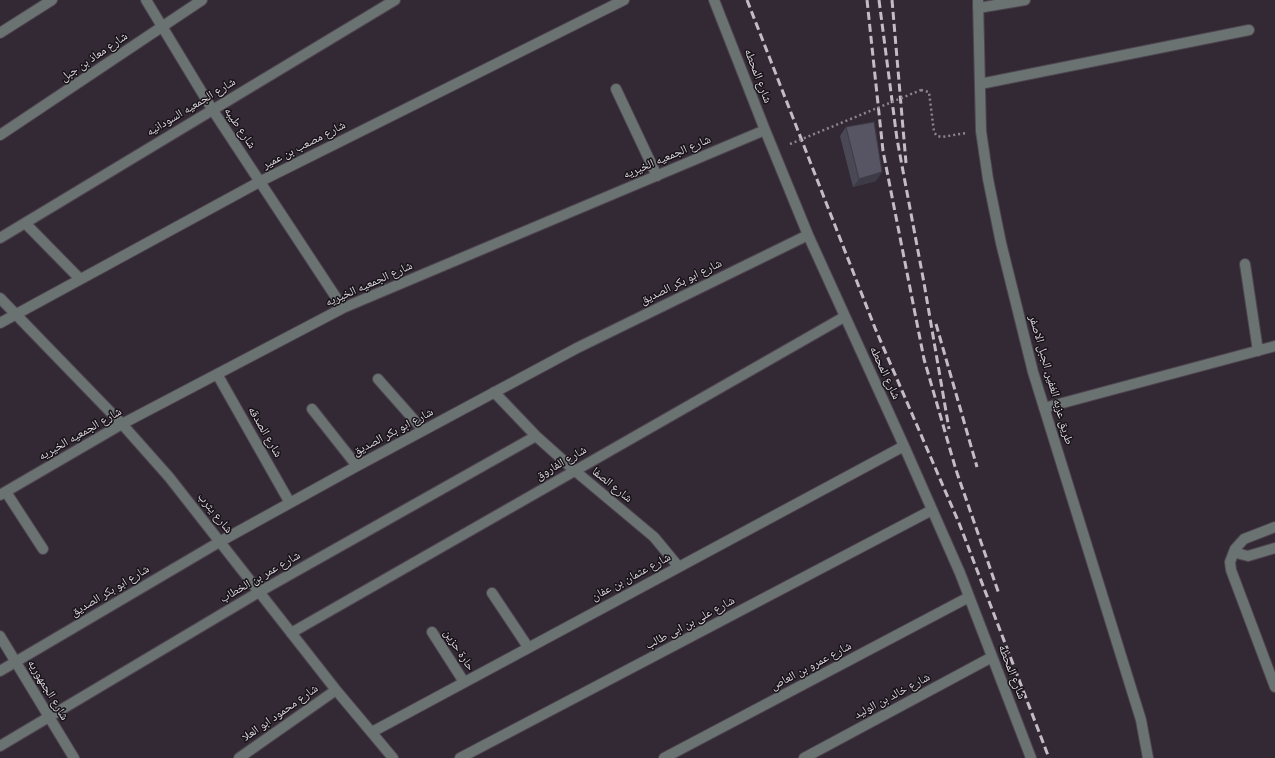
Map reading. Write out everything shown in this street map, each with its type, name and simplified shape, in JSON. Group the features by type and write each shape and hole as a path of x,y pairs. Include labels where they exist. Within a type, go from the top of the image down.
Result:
{"street":[{"path":"0,33 52,0"},
{"name":"شارع طيبه","path":"146,0 212,110 261,181 343,308"},
{"name":"شارع معاذ بن جبل","path":"0,135 202,0"},
{"name":"شارع الجمعيه السودانيه","path":"0,238 395,0"},
{"name":"شارع مصعب بن عمير","path":"0,324 261,181 624,0"},
{"name":"شارع المحطه","path":"714,0 808,235 904,446 970,597 1031,758"},
{"path":"978,4 1025,0"},
{"name":"طريق عزبه الغفير, الجبل الاصفر","path":"978,4 981,131 988,179 1001,243 1016,306 1044,408 1140,720 1148,758"},
{"path":"980,84 1249,30"},
{"path":"616,89 658,176"},
{"name":"شارع الجمعيه الخيريه","path":"3,494 122,424 343,308 765,130"},
{"path":"25,223 80,280"},
{"name":"شارع ابو بكر الصديق","path":"0,671 221,541 356,466 494,392 677,298 808,235"},
{"path":"1245,264 1258,350"},
{"name":"شارع يثرب","path":"0,298 122,424 169,477 221,541 336,690 393,758"},
{"name":"شارع الفاروق","path":"291,633 844,317"},
{"path":"1044,408 1275,346"},
{"name":"شارع الصدقه","path":"217,374 290,503"},
{"path":"378,378 423,430"},
{"name":"شارع الصفا","path":"494,392 536,436 654,537 678,566"},
{"path":"312,409 356,466"},
{"name":"شارع عمر بن الخطاب","path":"0,746 50,718 259,592 536,436"},
{"name":"شارع عثمان بن عفان","path":"372,732 678,566 904,446"},
{"path":"3,494 43,549"},
{"name":"شارع على بن ابى طالب","path":"460,758 932,510"},
{"path":"1275,527 1250,535 1239,544 1231,556 1231,570 1275,687"},
{"path":"1235,549 1240,554 1248,556 1275,548"},
{"path":"492,593 528,647"},
{"name":"شارع عمرو بن العاص","path":"664,758 970,597"},
{"name":"حارة حزين","path":"432,632 464,682"},
{"name":"شارع الجمهوريه","path":"0,636 74,758"},
{"name":"شارع خالد بن الوليد","path":"804,758 992,657"},
{"name":"شارع محمود ابو العلا","path":"239,758 336,690"}],"path":[{"path":"790,144 921,90 929,92 934,132 937,136 942,137 981,131"}],"building":[{"path":"874,122 882,172 859,179 846,127"}],"railway":[{"path":"747,0 875,328 959,523 1049,758"},
{"path":"867,0 883,151 924,359 956,470 999,594"},
{"path":"879,0 897,139 949,429"},
{"path":"892,0 906,163"},
{"path":"936,324 977,467"}]}
